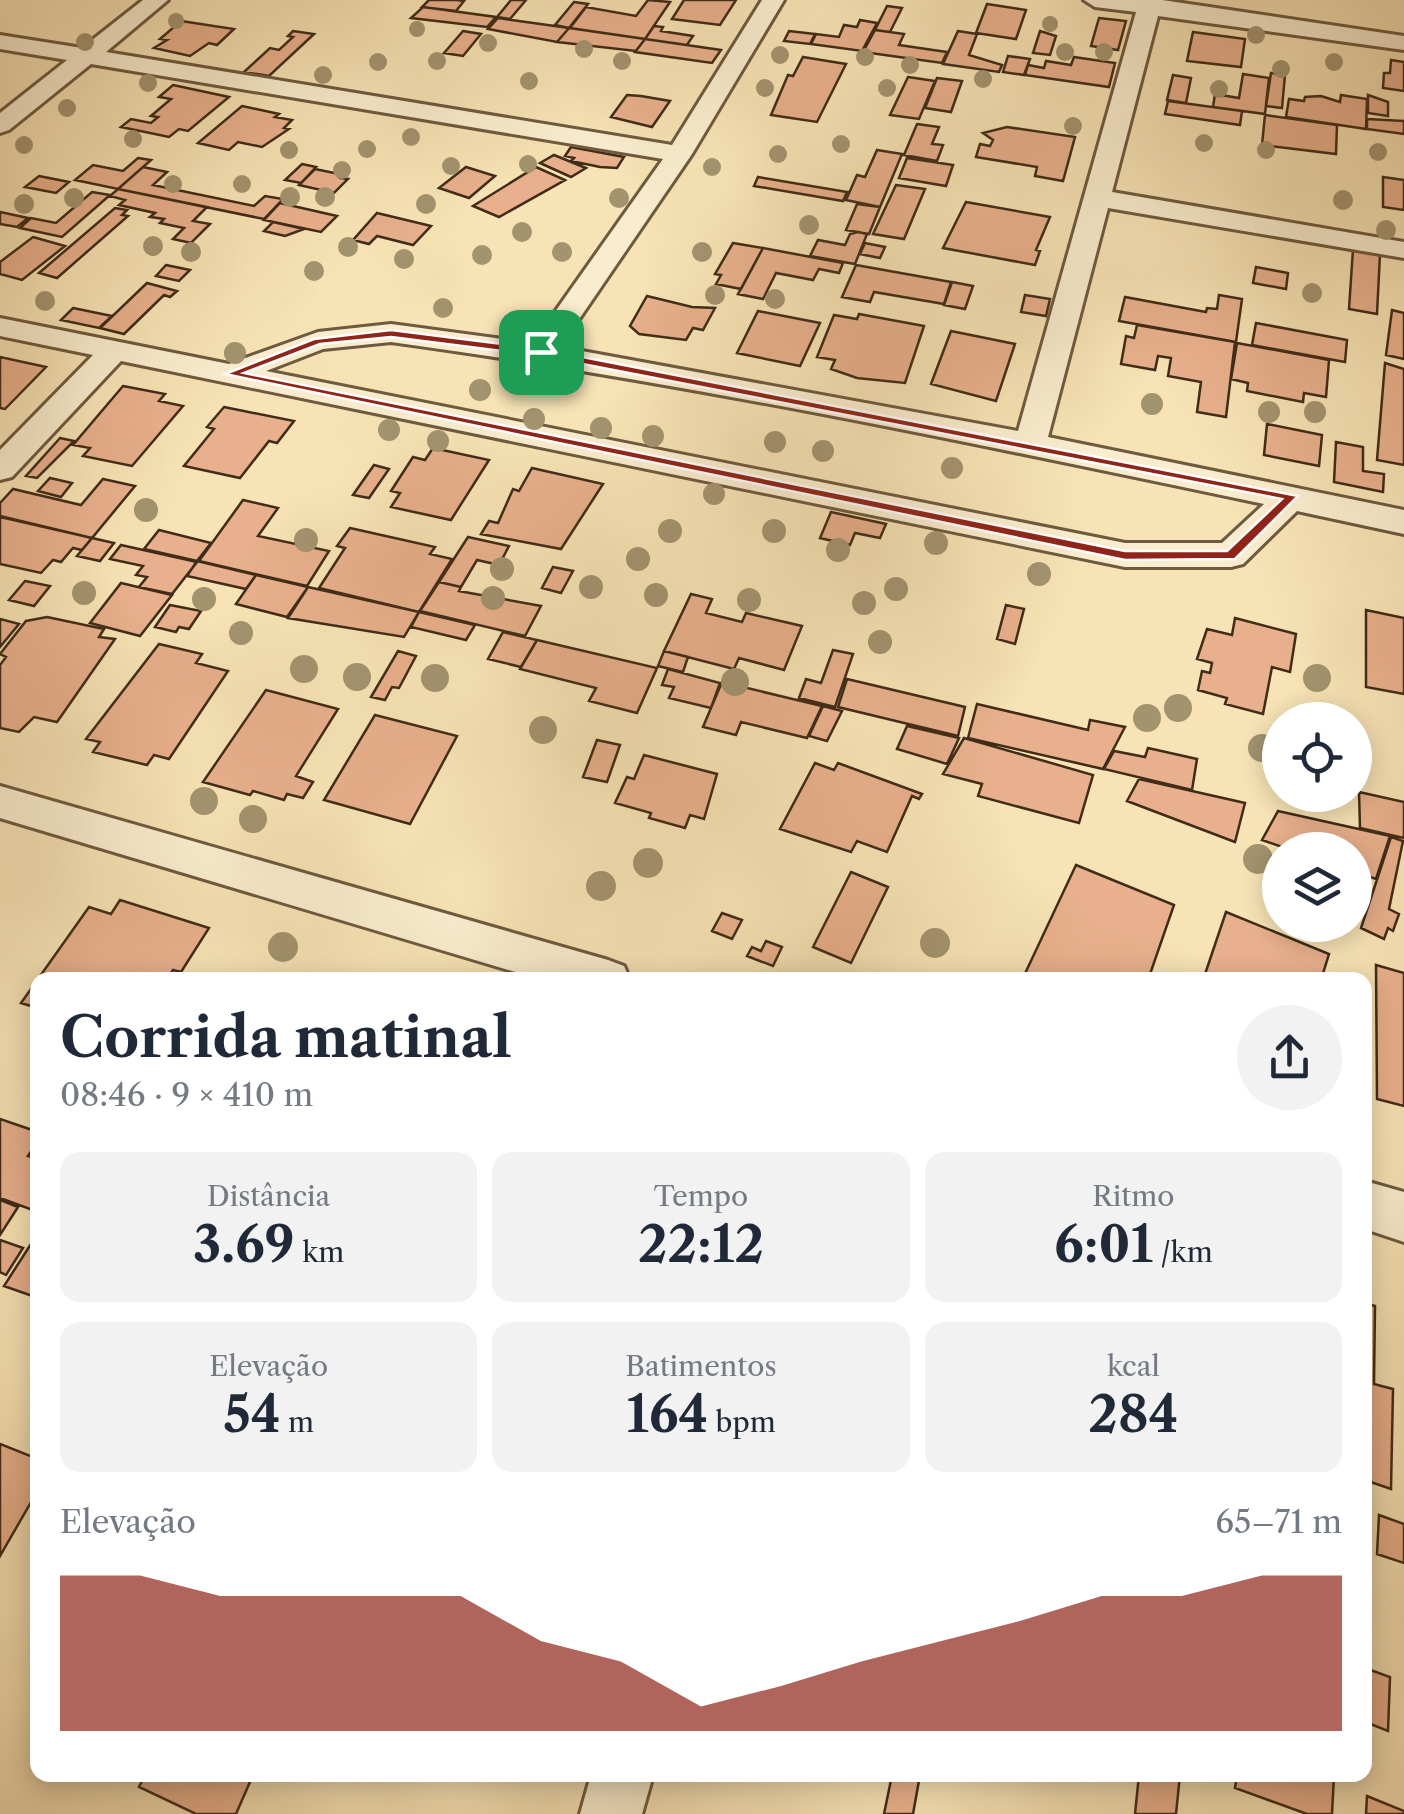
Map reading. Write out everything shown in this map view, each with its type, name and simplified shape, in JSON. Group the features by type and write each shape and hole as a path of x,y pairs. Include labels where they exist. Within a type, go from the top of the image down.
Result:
{"street":[{"path":"0,124 157,0"},
{"path":"541,352 679,154 773,0"},
{"path":"1095,0 1150,3 1404,43"},
{"path":"1030,444 1150,3"},
{"path":"0,42 679,154"},
{"path":"1097,198 1404,250"},
{"path":"0,328 1125,555 1230,555 1292,496"},
{"path":"230,374 318,341 391,334 541,352 1030,444 1404,522"},
{"path":"0,469 113,352"},
{"path":"0,802 581,972"},
{"path":"1372,1207 1404,1217"},
{"path":"610,1814 620,1782"}],"building":[{"path":"429,0 464,1 456,11 422,7"},
{"path":"511,0 526,0 510,19 497,17"},
{"path":"648,0 670,2 645,39 570,28 586,7 636,16"},
{"path":"684,0 736,0 720,25 672,19"},
{"path":"574,2 588,4 569,28 555,25"},
{"path":"987,4 1026,10 1016,39 976,33"},
{"path":"887,6 902,8 890,32 875,30"},
{"path":"423,7 496,17 487,27 411,18"},
{"path":"498,18 569,28 557,42 488,29"},
{"path":"1099,18 1126,21 1118,50 1091,46"},
{"path":"860,20 877,23 862,51 811,44 816,34 839,37 844,25 857,27"},
{"path":"181,21 234,29 217,45 209,43 190,56 154,48 167,40 160,39"},
{"path":"654,26 663,27 661,31 693,36 687,45 645,39"},
{"path":"569,28 645,39 636,51 557,42"},
{"path":"875,30 904,34 899,45 947,52 942,63 863,52"},
{"path":"293,31 314,34 269,76 244,72 270,48 279,50 293,37 288,36"},
{"path":"463,31 481,34 463,56 444,53"},
{"path":"789,31 815,34 810,44 784,41"},
{"path":"958,31 977,34 969,55 1002,65 999,72 943,64"},
{"path":"1040,31 1056,36 1050,55 1033,53"},
{"path":"1193,32 1245,39 1241,67 1187,61"},
{"path":"645,39 721,50 712,63 635,52"},
{"path":"1008,56 1030,59 1024,75 1003,72"},
{"path":"803,57 846,64 817,122 771,115 788,75 793,76"},
{"path":"1074,57 1115,63 1109,87 1025,75 1028,65 1044,68 1046,61 1071,65"},
{"path":"1391,60 1404,62 1404,91 1383,88 1384,73 1390,73"},
{"path":"1271,73 1285,75 1282,108 1266,106"},
{"path":"1243,74 1269,78 1265,114 1213,107 1215,94 1239,98"},
{"path":"1173,75 1191,78 1186,103 1167,100"},
{"path":"908,77 935,81 919,119 890,115"},
{"path":"937,78 962,81 951,112 925,108"},
{"path":"173,85 229,97 188,131 179,129 169,137 121,127 131,119 151,123 158,117 151,116 171,99 159,97"},
{"path":"627,95 670,101 652,127 611,117"},
{"path":"1341,95 1367,99 1366,129 1286,117 1289,99 1304,101 1305,97 1321,96 1340,102"},
{"path":"1368,95 1388,102 1388,116 1368,113"},
{"path":"1168,101 1242,111 1240,125 1165,114"},
{"path":"242,106 292,120 284,128 289,129 262,147 238,142 229,150 198,143"},
{"path":"1265,115 1337,125 1336,154 1262,145"},
{"path":"1367,119 1404,121 1404,134 1367,129"},
{"path":"917,124 939,127 932,144 943,145 937,161 904,155"},
{"path":"1007,127 1075,137 1063,181 1035,176 1037,167 976,157 980,144 990,146 993,140 983,133"},
{"path":"571,147 624,157 617,168 600,167 571,161 574,158 565,156"},
{"path":"877,150 902,154 880,207 846,200 857,175 865,177"},
{"path":"554,155 586,168 571,177 540,163"},
{"path":"138,158 151,160 118,189 75,180 93,165 123,171"},
{"path":"907,158 953,165 946,186 899,178"},
{"path":"302,164 316,167 301,183 285,180"},
{"path":"143,167 167,172 153,185 254,206 265,196 283,199 264,219 118,189"},
{"path":"466,167 495,176 469,198 439,188"},
{"path":"536,167 565,180 499,217 473,206"},
{"path":"315,169 348,179 334,193 299,185"},
{"path":"39,176 69,182 56,193 25,187"},
{"path":"758,177 847,192 843,201 754,186"},
{"path":"1383,177 1404,180 1404,210 1383,207"},
{"path":"896,185 925,189 904,239 873,234"},
{"path":"118,189 207,207 193,221 210,224 191,243 173,239 184,228 160,223 164,219 150,217 155,213 119,205 125,200 110,196"},
{"path":"92,192 110,195 62,237 20,228 31,218 56,223"},
{"path":"966,202 1050,217 1036,250 1040,251 1035,265 943,248"},
{"path":"280,203 337,216 321,232 264,220"},
{"path":"857,204 880,207 869,234 846,230"},
{"path":"115,208 127,210 122,215 128,216 57,278 39,273"},
{"path":"0,212 28,218 17,227 0,224"},
{"path":"377,213 431,226 413,245 377,236 369,244 353,240"},
{"path":"273,222 304,229 285,236 264,231"},
{"path":"850,234 867,234 855,264 810,256 818,240 845,245"},
{"path":"33,237 65,246 22,280 0,274 0,262"},
{"path":"733,243 763,248 741,289 716,284 721,275 715,274"},
{"path":"865,243 885,247 880,258 860,254"},
{"path":"763,248 843,263 839,273 819,269 813,280 776,273 763,299 738,294"},
{"path":"1353,249 1380,254 1377,314 1349,309"},
{"path":"166,265 190,270 179,281 156,276"},
{"path":"856,265 951,282 944,304 874,292 870,302 842,297"},
{"path":"1256,267 1288,273 1286,289 1253,283"},
{"path":"952,282 973,286 965,309 944,305"},
{"path":"147,283 177,291 170,297 164,295 124,334 100,328"},
{"path":"1025,295 1050,299 1046,316 1021,312"},
{"path":"1219,295 1242,299 1236,342 1119,321 1125,297 1206,312 1207,308 1217,309"},
{"path":"647,296 692,307 715,308 703,330 693,328 686,340 639,334 630,326"},
{"path":"73,308 112,316 99,328 61,320"},
{"path":"1392,310 1404,313 1404,359 1386,355"},
{"path":"758,311 820,323 800,366 737,353"},
{"path":"859,314 924,326 905,383 857,378 831,369 835,360 817,357 834,315 857,319"},
{"path":"1256,323 1347,340 1345,362 1252,345"},
{"path":"1137,325 1235,342 1226,417 1197,412 1201,382 1168,376 1171,358 1158,356 1155,370 1121,364 1126,336 1134,338"},
{"path":"951,331 1015,344 996,401 931,384"},
{"path":"1237,343 1329,360 1326,397 1304,393 1303,402 1247,391 1248,383 1231,379"},
{"path":"0,357 46,367 5,409 0,408"},
{"path":"1385,363 1404,369 1404,465 1377,460"},
{"path":"123,386 165,394 159,401 183,406 132,466 83,456 90,448 73,445"},
{"path":"224,407 294,421 277,443 269,441 240,478 184,466 214,429 207,427"},
{"path":"1267,424 1322,435 1319,466 1264,455"},
{"path":"60,438 74,441 37,478 26,476"},
{"path":"1336,442 1363,447 1363,471 1384,474 1383,492 1334,482"},
{"path":"433,448 489,460 451,520 391,507 400,493 391,491 413,457 425,460"},
{"path":"374,465 389,469 369,498 353,495"},
{"path":"532,468 603,484 561,549 481,534 489,521 498,523 513,489 519,491"},
{"path":"50,478 72,483 61,497 38,491"},
{"path":"103,479 135,486 92,538 0,516 0,503 13,489 81,505"},
{"path":"243,500 278,508 258,536 329,551 307,586 199,561"},
{"path":"831,512 886,524 880,538 855,533 850,545 820,538"},
{"path":"0,517 92,538 82,550 73,548 61,562 53,560 41,573 0,564"},
{"path":"350,528 435,547 430,554 452,559 419,612 319,588 345,548 337,546"},
{"path":"159,530 211,543 197,561 144,549"},
{"path":"468,537 509,546 499,565 477,560 461,587 439,582"},
{"path":"92,538 114,543 100,561 77,556"},
{"path":"121,545 197,562 172,594 139,587 147,577 136,575 143,566 110,559"},
{"path":"197,561 256,575 246,589 187,576"},
{"path":"553,567 573,571 561,593 542,588"},
{"path":"256,575 308,587 287,617 236,604"},
{"path":"25,581 50,586 34,606 9,600"},
{"path":"439,582 461,587 459,591 541,606 525,636 420,611"},
{"path":"121,583 172,595 140,636 90,623"},
{"path":"308,587 419,612 404,637 288,618"},
{"path":"691,594 712,599 706,613 742,622 746,613 802,626 784,670 739,658 734,669 664,651"},
{"path":"170,605 201,611 189,629 179,627 176,632 155,627"},
{"path":"1006,605 1024,609 1015,644 997,639"},
{"path":"1366,610 1404,618 1404,694 1366,687"},
{"path":"419,612 475,625 466,640 411,627"},
{"path":"47,617 104,629 99,637 115,639 57,722 34,717 19,732 0,728 0,665 6,657 0,654 26,621"},
{"path":"1235,618 1296,634 1290,672 1272,667 1262,714 1225,704 1227,698 1198,690 1202,671 1210,673 1212,663 1197,659 1207,629 1232,635"},
{"path":"0,619 19,624 0,647"},
{"path":"503,632 537,640 521,667 488,659"},
{"path":"537,640 657,668 637,713 589,701 596,688 520,669"},
{"path":"159,644 202,654 196,663 228,671 169,759 154,755 147,765 93,752 100,742 86,739"},
{"path":"833,650 853,654 835,707 799,698 806,679 821,683"},
{"path":"398,651 416,656 399,688 392,687 385,700 371,697"},
{"path":"664,651 688,657 683,672 658,666"},
{"path":"668,669 720,683 711,708 669,698 674,687 662,685"},
{"path":"847,679 965,707 958,736 838,707"},
{"path":"722,682 822,706 807,738 741,722 736,735 703,727"},
{"path":"266,690 338,709 296,776 313,782 303,798 287,794 284,800 253,791 250,795 203,782"},
{"path":"977,704 1088,730 1090,720 1125,727 1103,769 968,738"},
{"path":"823,706 842,711 827,741 809,736"},
{"path":"375,715 457,736 410,824 324,800"},
{"path":"907,726 959,738 947,764 897,749"},
{"path":"964,738 1093,775 1079,823 978,796 982,784 943,774"},
{"path":"597,740 620,745 607,782 583,777"},
{"path":"1148,748 1197,759 1192,790 1104,769 1114,751 1145,757"},
{"path":"644,755 717,774 704,819 690,815 685,828 615,803 627,777 634,779"},
{"path":"815,763 834,770 838,763 922,794 919,799 912,796 887,852 857,841 851,852 780,829"},
{"path":"1139,779 1245,803 1235,842 1127,801"},
{"path":"1372,795 1404,802 1404,838 1360,828 1360,812 1372,812"},
{"path":"1277,812 1282,812 1390,836 1376,879 1372,878 1372,832 1266,832"},
{"path":"1391,837 1403,841 1389,909 1399,914 1393,931 1388,928 1384,939 1372,933 1372,895"},
{"path":"1076,865 1174,905 1151,972 1026,972"},
{"path":"851,872 888,887 851,963 813,947"},
{"path":"120,900 209,928 181,972 43,972 89,907 111,914"},
{"path":"1226,912 1262,927 1262,942 1300,942 1329,954 1323,972 1206,972"},
{"path":"722,913 742,920 732,939 712,931"},
{"path":"766,941 782,947 773,966 747,956 752,947 761,951"},
{"path":"1376,965 1404,973 1404,1106 1377,1099"},
{"path":"30,990 30,1006 21,1003"},
{"path":"0,1119 30,1129 30,1209 0,1198"},
{"path":"0,1200 18,1207 0,1235"},
{"path":"0,1240 23,1248 6,1275 0,1272"},
{"path":"30,1245 30,1295 4,1286"},
{"path":"1372,1305 1374,1384 1393,1389 1391,1489 1372,1482"},
{"path":"0,1444 30,1456 30,1504 0,1556"},
{"path":"1379,1515 1404,1524 1404,1563 1377,1554"},
{"path":"1372,1671 1390,1677 1388,1731 1372,1725"},
{"path":"142,1782 250,1782 236,1814 196,1814 139,1787"},
{"path":"891,1782 919,1782 913,1814 884,1814"},
{"path":"1138,1782 1179,1782 1176,1814 1135,1814"},
{"path":"1236,1782 1334,1782 1332,1814 1307,1814 1235,1788"},
{"path":"1367,1796 1404,1811 1404,1814 1366,1814"}],"route":[{"path":"391,334 541,352 1292,496 1230,555 1125,555 230,374 318,341 391,334"}]}
